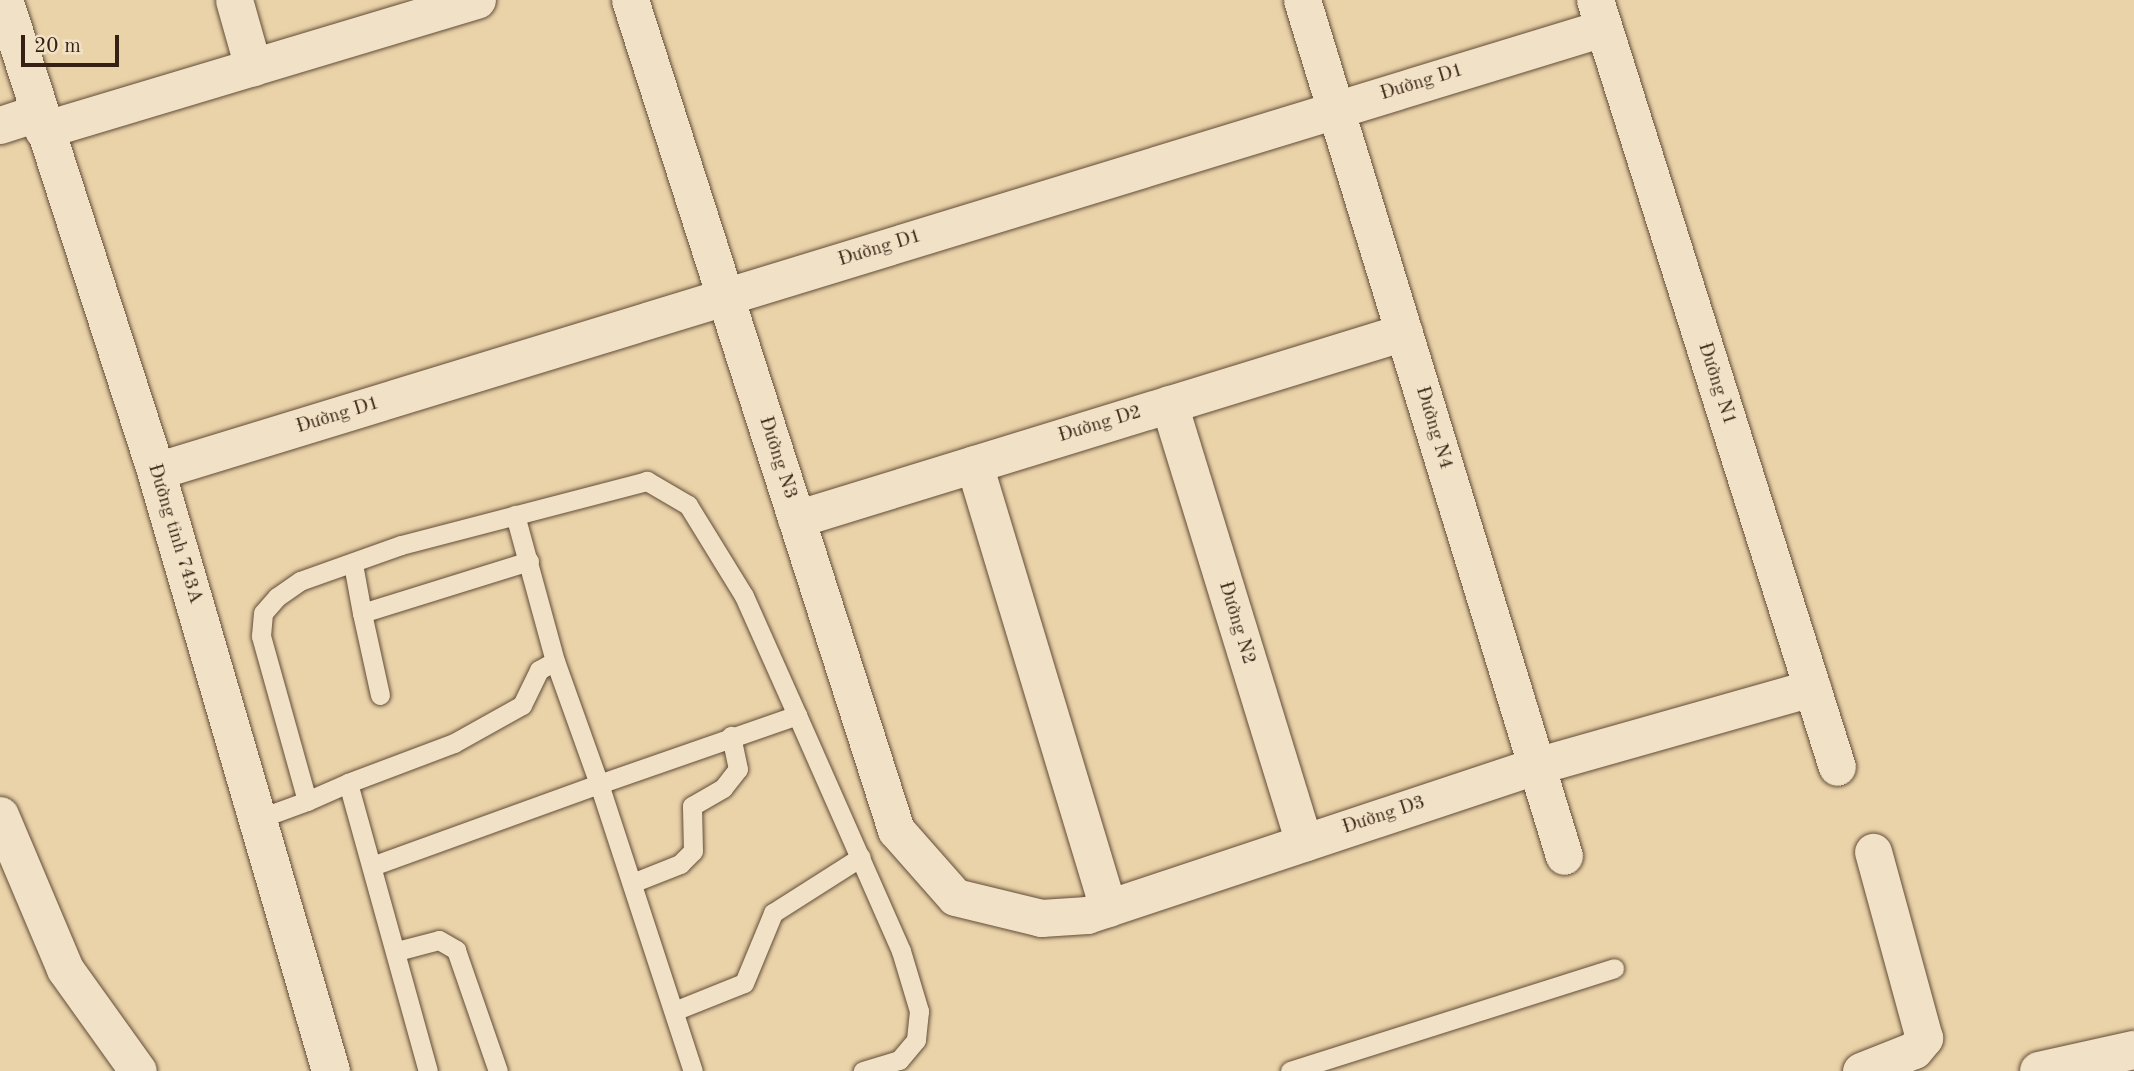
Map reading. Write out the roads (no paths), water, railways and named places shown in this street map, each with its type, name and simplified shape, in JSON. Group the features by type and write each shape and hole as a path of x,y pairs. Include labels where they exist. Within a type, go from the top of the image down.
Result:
{"main road":[{"name":"Đường tỉnh 743A","path":"4,0 40,121 156,471 331,1071"},
{"path":"2039,1071 2134,1050"}],"street":[{"path":"234,0 253,67"},
{"path":"0,125 40,121 253,67 428,7 477,0"},
{"name":"Đường N3","path":"630,0 896,830 955,897"},
{"name":"Đường N4","path":"1302,0 1564,856"},
{"name":"Đường D1","path":"156,471 1335,109 1599,14"},
{"name":"Đường N1","path":"1599,14 1837,768"},
{"name":"Đường D2","path":"796,519 1404,332"},
{"name":"Đường N2","path":"1169,404 1304,842"},
{"path":"974,464 1108,908"},
{"name":"Đường D3","path":"955,897 1041,918 1108,908 1536,766 1812,688"},
{"path":"0,815 65,969 138,1071"},
{"path":"1861,1071 1914,1050 1924,1038 1873,852"}],"lane":[{"path":"307,800 261,636 263,612 300,581 353,564 515,515 647,481 669,489 688,505 744,596 861,857 919,1011 916,1040 899,1060 863,1071"},
{"path":"515,515 555,660 599,784 693,1071"},
{"path":"362,613 529,561"},
{"path":"353,564 380,695"},
{"path":"258,819 454,743 522,705 539,670 555,660"},
{"path":"372,866 731,736 797,715"},
{"path":"632,883 680,864 693,851 692,806 723,788 738,769 731,736"},
{"path":"348,783 397,951 428,1071"},
{"path":"674,1011 744,983 773,913 861,857"},
{"path":"397,951 439,940 456,950 499,1071"},
{"path":"1290,1071 1614,968"}]}
